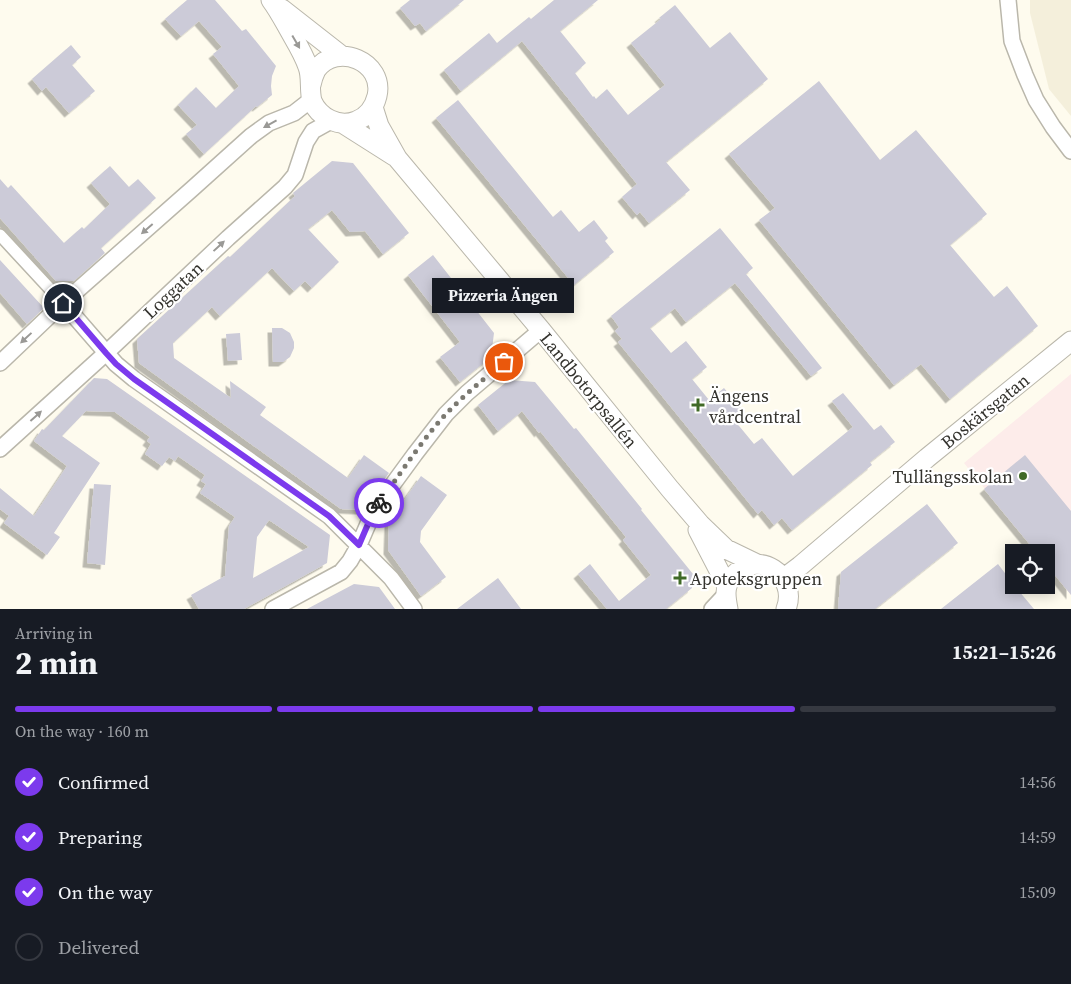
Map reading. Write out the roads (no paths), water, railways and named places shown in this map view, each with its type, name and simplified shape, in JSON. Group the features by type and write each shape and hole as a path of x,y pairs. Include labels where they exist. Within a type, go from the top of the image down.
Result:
{"street":[{"path":"1008,0 1012,41 1025,75 1036,100 1053,128 1071,151"},
{"path":"272,1 342,56"},
{"path":"0,362 63,303 251,136 270,123 294,112 311,92 316,71 326,60 342,56 357,58 370,68 377,82 377,95 373,107 364,117 354,122 336,122 319,112 311,92 309,68 302,52 272,1"},
{"name":"Landbotorpsallén","path":"373,107 379,126 397,158 700,524 726,550 776,570 784,578"},
{"name":"Landbotorpsallén","path":"336,122 397,158"},
{"name":"Loggatan","path":"0,449 285,187 295,175 306,142 313,131 336,122"},
{"path":"0,235 116,364 134,379 329,516 391,578 414,609"},
{"path":"273,609 340,572 350,561 359,545 374,510 414,454 446,414 467,393 541,330"},
{"name":"Boskärsgatan","path":"784,578 1071,341"},
{"name":"Landbotorpsallén","path":"686,507 727,596"},
{"path":"712,609 727,596 732,577 738,570 757,564"},
{"path":"784,578 789,589 789,602 786,609"}],"place":[{"name":"Pizzeria Ängen","path":"504,362"},
{"name":"Ängens vårdcentral","path":"698,405"},
{"name":"Tullängsskolan","path":"1023,476"},
{"name":"Apoteksgruppen","path":"680,578"}]}
